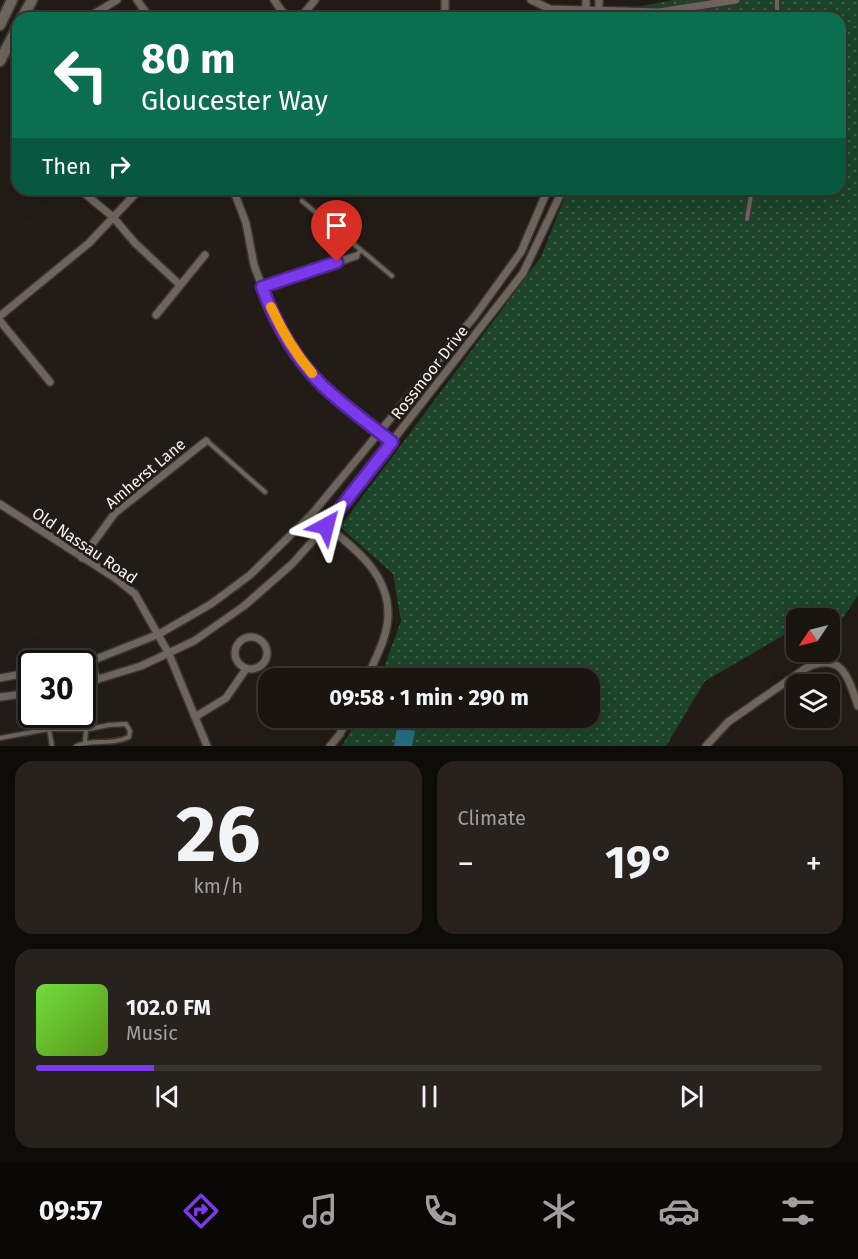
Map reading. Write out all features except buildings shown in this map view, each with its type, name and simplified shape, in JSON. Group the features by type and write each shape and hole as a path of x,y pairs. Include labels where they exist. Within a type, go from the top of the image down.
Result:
{"main road":[{"path":"0,25 12,0"},
{"path":"0,61 12,38"}],"street":[{"path":"97,12 117,0"},
{"path":"305,12 315,0"},
{"path":"531,0 550,9 572,12"},
{"path":"659,12 736,0"},
{"path":"86,195 113,218 135,243 180,285"},
{"path":"50,382 0,319 88,243 134,195"},
{"path":"235,195 246,223 254,265 262,287 279,325 298,356 322,385 392,442"},
{"name":"Rossmoor Drive","path":"96,659 159,634 231,591 312,514 474,317 521,252 545,195"},
{"name":"Rossmoor Drive","path":"98,680 141,666 194,641 244,606 292,564 326,526 523,273 560,195"},
{"path":"262,287 358,253"},
{"path":"156,315 205,255"},
{"name":"Amherst Lane","path":"82,558 115,513 206,441"},
{"name":"Old Nassau Road","path":"0,504 115,578 135,594 169,654 207,746"},
{"path":"312,514 367,560 381,580 388,618 383,639 371,668"},
{"path":"244,638 258,638 265,645 267,657 265,662 257,668 246,669 236,660 236,648 244,638"},
{"path":"706,746 728,722 818,663 840,667 847,674 858,706"},
{"path":"195,717 226,699 246,669"},
{"path":"0,678 18,675"},
{"path":"96,675 98,680"},
{"path":"0,697 18,695"},
{"path":"330,746 343,728"}],"lane":[{"path":"747,219 751,195"},
{"path":"302,201 358,253 392,276"},
{"path":"206,441 265,492"},
{"path":"0,738 49,729 86,729 126,724 130,731 129,737 122,741 102,744 85,742 76,746"},
{"path":"49,729 52,746"},
{"path":"85,742 86,729"}],"green space":[{"path":"674,0 858,0 858,595 840,622 840,608 786,608 786,634 705,681 666,746 342,746 353,728 600,728 600,668 384,668 401,621 393,574 340,527 541,257 566,195 846,195 846,12 608,12"}],"water":[{"path":"397,728 415,731 412,746 394,746"}],"slow traffic":[{"path":"271,307 298,356 312,373"}],"route":[{"path":"326,526 392,442 322,385 310,371 279,325 262,287 337,262"}]}
